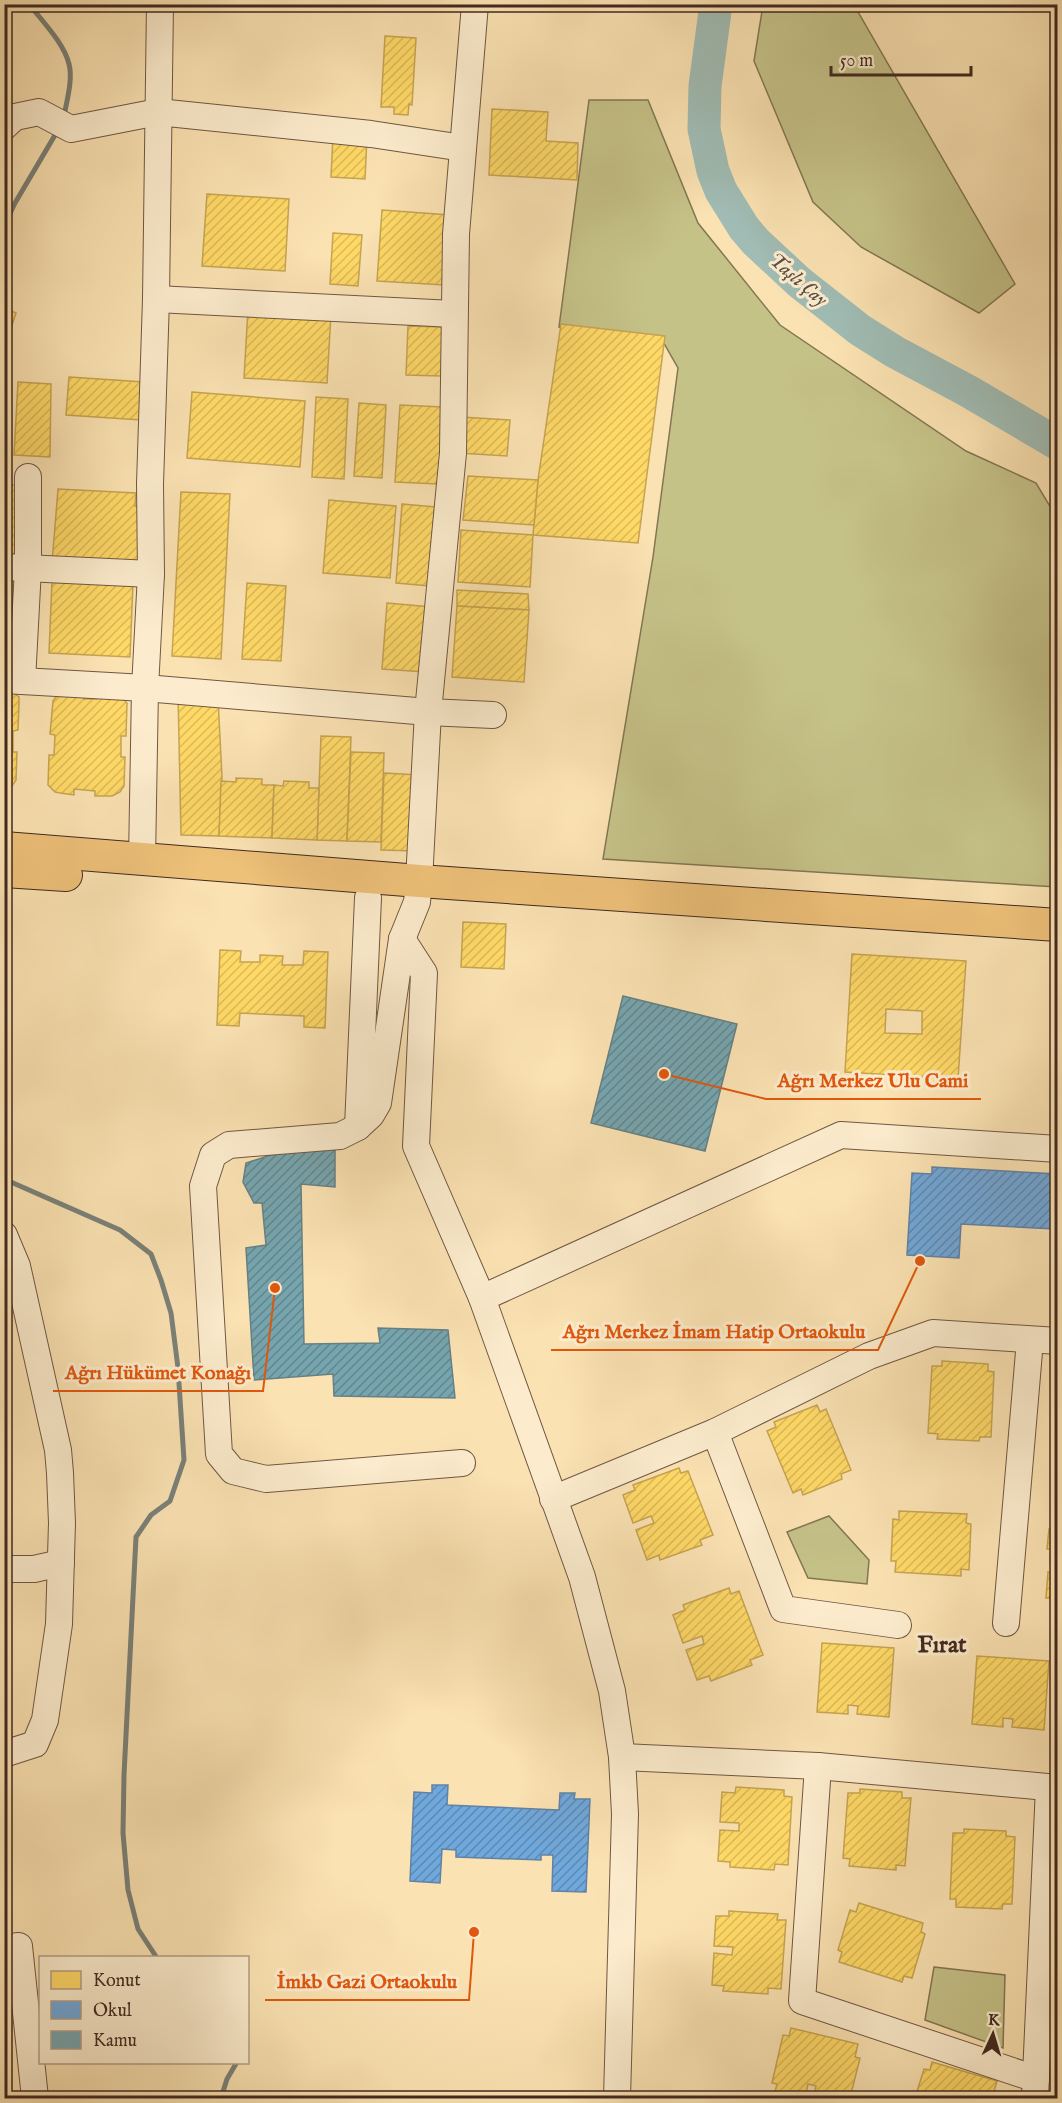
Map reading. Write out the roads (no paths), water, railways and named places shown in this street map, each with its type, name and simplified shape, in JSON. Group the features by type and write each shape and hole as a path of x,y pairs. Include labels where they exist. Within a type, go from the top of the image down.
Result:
{"main road":[{"path":"4,848 142,860 418,892 1058,945"},
{"path":"4,871 368,898 418,892 1058,924"}],"street":[{"path":"142,860 145,688 151,574 150,484 156,299 160,4"},
{"path":"462,1463 266,1479 233,1471 219,1454 203,1186 213,1155 229,1145 340,1136 358,1127 371,1115 378,1103 402,939 418,892 428,712 453,453 456,234 475,4"},
{"path":"4,127 15,117 39,112 71,129 158,112 371,134 463,148"},
{"path":"156,299 454,314"},
{"path":"28,477 16,568 13,680 493,715"},
{"path":"16,568 151,574"},
{"path":"358,1127 368,898"},
{"path":"402,939 424,973 416,1146 482,1298 582,1577 612,1691 622,1757 625,1814 617,2098"},
{"path":"482,1298 841,1135 1058,1149"},
{"path":"4,1235 17,1266 58,1450 62,1523 59,1624 42,1733 36,1744 4,1754"},
{"path":"553,1499 715,1432 869,1356 933,1333 1058,1341"},
{"path":"1006,1623 1030,1340"},
{"path":"715,1432 783,1610 897,1625"},
{"path":"4,1569 34,1569 61,1563"},
{"path":"622,1757 818,1766 1053,1787 1035,2089 802,2001 818,1766"},
{"path":"4,1948 19,1946 35,2098"}],"waterway":[{"path":"29,4 58,40 69,64 70,83 64,116"},
{"name":"Taşlı Çay","path":"716,4 705,86 704,129 713,171 721,191 744,228 799,282 860,330 1058,444"},
{"path":"4,226 58,130"},
{"path":"4,1179 120,1230 151,1254 171,1313 178,1368 184,1460 170,1501 151,1515 136,1537 124,1775 123,1833 128,1890 138,1929 156,1956"},
{"path":"221,2098 227,2079 236,2064"}],"place":[{"name":"Ağrı Merkez Ulu Cami","path":"664,1074"},
{"name":"Ağrı Merkez İmam Hatip Ortaokulu","path":"920,1261"},
{"name":"Ağrı Hükümet Konağı","path":"275,1288"},
{"name":"İmkb Gazi Ortaokulu","path":"474,1932"}],"district":[{"name":"Fırat","path":"942,1644"}]}
